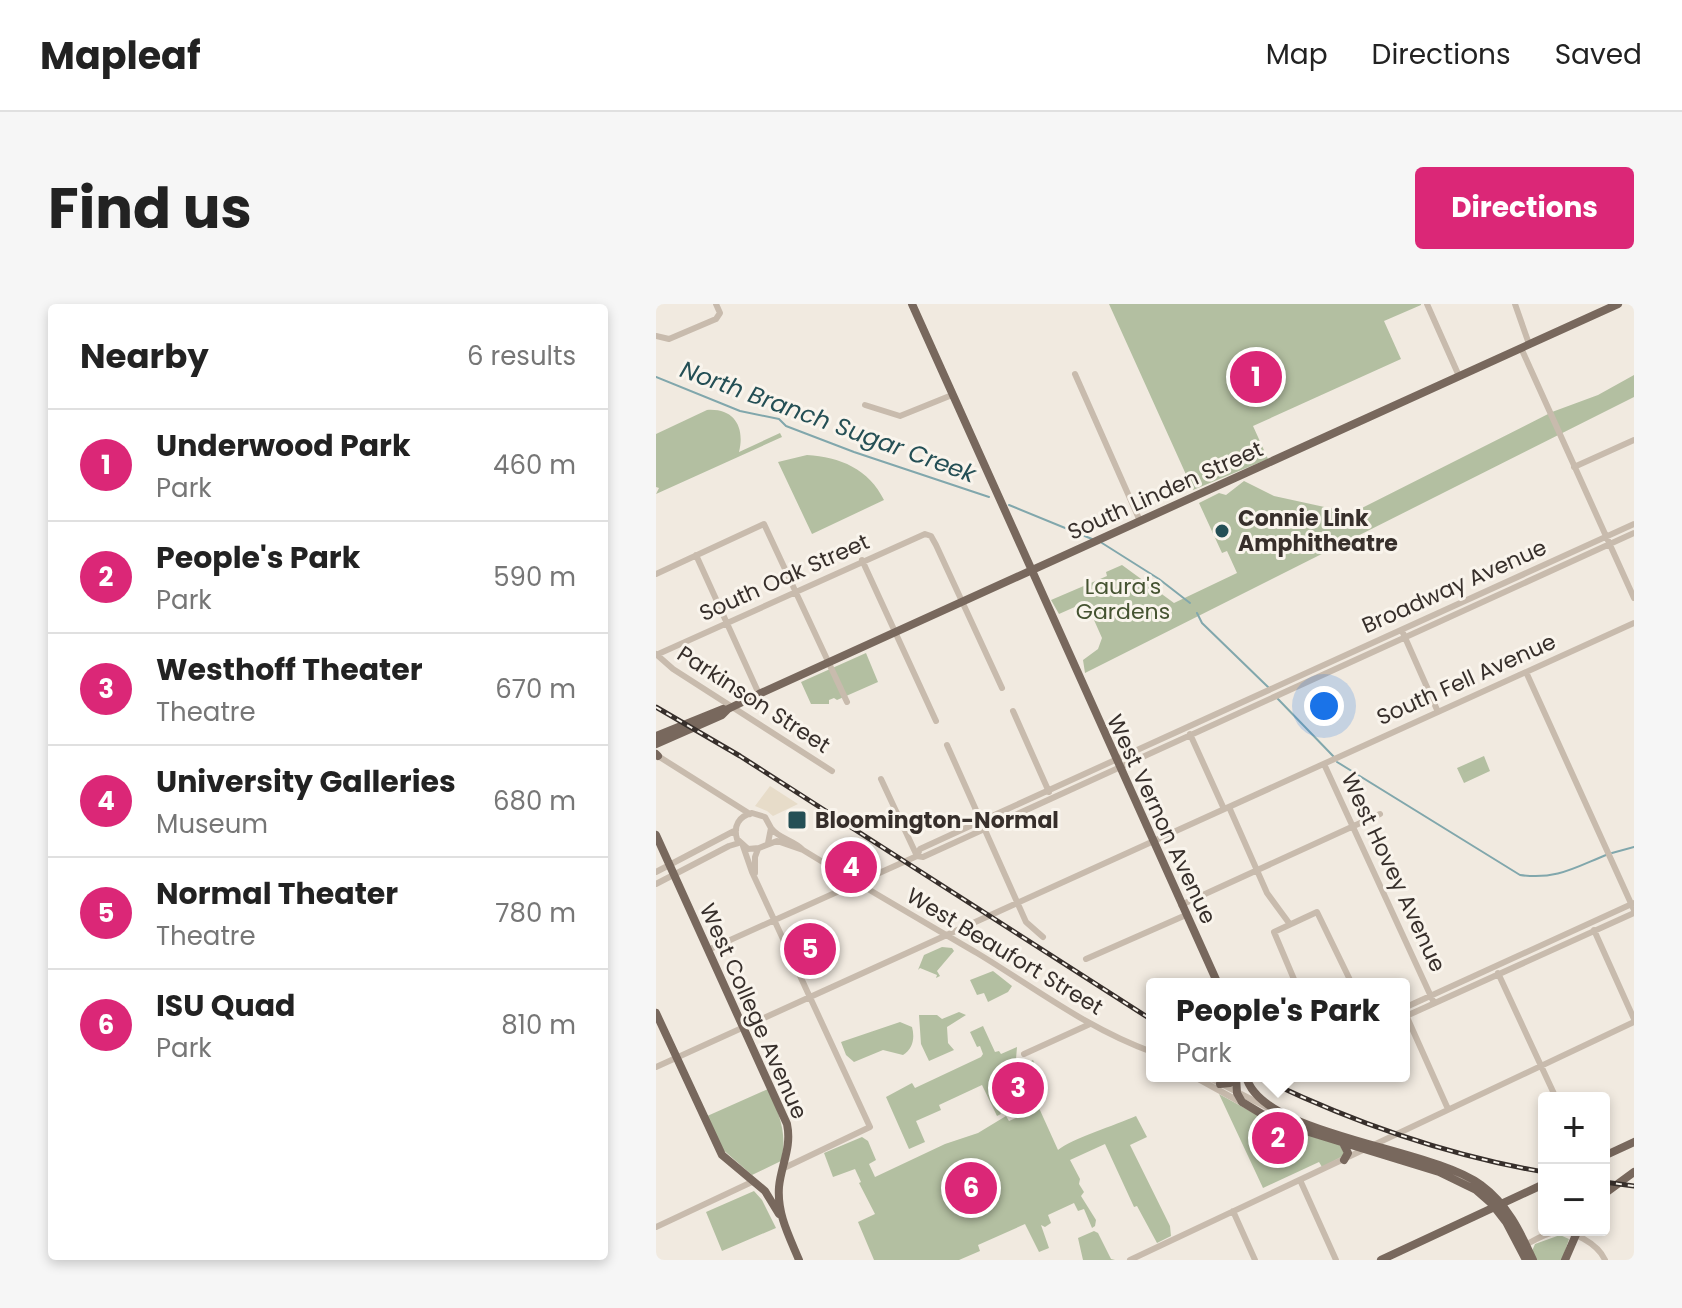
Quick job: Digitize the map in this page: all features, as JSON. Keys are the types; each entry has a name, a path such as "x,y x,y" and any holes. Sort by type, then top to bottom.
{"main road":[{"name":"West Vernon Avenue","path":"912,304 1073,668 1215,978"},
{"name":"South Linden Street","path":"657,747 722,715 730,708 828,662 1618,304"},
{"name":"West College Avenue","path":"656,835 787,1124 789,1142 779,1187 780,1215 799,1260"},
{"path":"656,1013 722,1155 765,1191 780,1215"},
{"path":"1220,1084 1231,1082"},
{"path":"1236,1082 1237,1093 1245,1105 1299,1129 1343,1143 1443,1165 1472,1179 1490,1193 1533,1260"},
{"path":"1249,1082 1256,1096 1281,1114 1450,1175 1498,1205"},
{"path":"1610,1153 1634,1142"},
{"path":"1343,1143 1348,1153 1344,1160"},
{"path":"1610,1190 1634,1172"},
{"path":"1381,1260 1538,1187"},
{"path":"1478,1215 1483,1206 1479,1192"},
{"path":"1490,1193 1514,1198"},
{"path":"1565,1260 1575,1236"},
{"path":"1523,1246 1526,1260"}],"street":[{"path":"658,337 673,337 716,319 720,315 716,304"},
{"path":"1427,304 1459,376"},
{"path":"1515,304 1525,346 1551,415 1634,598"},
{"path":"1075,374 1140,521"},
{"path":"865,405 900,416 952,395"},
{"path":"1574,467 1634,440"},
{"path":"656,574 764,524 847,702"},
{"name":"Broadway Avenue","path":"1261,703 1608,540 1634,524"},
{"name":"Broadway Avenue","path":"1608,540 1634,533"},
{"name":"South Oak Street","path":"656,655 920,534 927,534 936,545 963,601"},
{"path":"696,555 759,694"},
{"path":"862,560 936,721"},
{"path":"963,601 1002,688"},
{"name":"South Fell Avenue","path":"656,1067 1634,623"},
{"path":"1403,634 1438,712"},
{"name":"Broadway Avenue","path":"1256,696 1403,634"},
{"name":"Parkinson Street","path":"656,655 730,708 832,771"},
{"path":"1526,672 1633,907"},
{"path":"1289,681 1290,690"},
{"path":"708,950 1052,798 1117,764 1189,727 1256,696 1261,703 1190,735 1117,764 1048,790 920,849 917,856"},
{"path":"1013,711 1052,798"},
{"path":"1189,727 1190,735 1271,900 1289,923"},
{"path":"947,745 1017,902 1029,926 1043,937"},
{"path":"656,872 672,870 729,846 759,848 768,843 771,828 765,817 750,814 729,802 657,747"},
{"name":"West Hovey Avenue","path":"1327,762 1353,827 1434,1003"},
{"path":"881,779 917,856"},
{"path":"729,802 737,812 739,820 736,830 741,845 870,1127 784,1168"},
{"path":"739,820 750,814"},
{"path":"1181,905 1380,814"},
{"name":"West Beaufort Street","path":"771,828 1090,1024 1146,1049"},
{"path":"656,884 672,870 736,830"},
{"name":"West Beaufort Street","path":"768,843 777,841 803,850"},
{"path":"756,877 755,857 759,848"},
{"path":"1410,1009 1430,995 1633,907"},
{"path":"1410,1011 1594,931 1633,907"},
{"path":"1293,978 1275,930 1318,912 1349,978"},
{"path":"1086,959 1186,915"},
{"path":"1130,1260 1634,1020 1591,923"},
{"path":"1496,966 1553,1092"},
{"path":"1024,1054 1090,1024"},
{"path":"1410,1024 1448,1109"},
{"path":"1204,1082 1245,1105"},
{"path":"1216,1082 1281,1114"},
{"path":"1300,1180 1336,1260"},
{"path":"656,1227 754,1181"},
{"path":"1233,1211 1255,1260"},
{"path":"1523,1246 1547,1236"},
{"path":"1580,1236 1592,1243 1605,1260"}],"green space":[{"path":"1109,304 1421,305 1384,321 1401,359 1253,426 1268,459 1193,490"},
{"name":"Laura's Gardens","path":"1634,375 1634,397 1085,673 1083,660 1098,649 1102,638 1086,602 1059,614 1051,600 1107,576 1106,572 1122,565 1174,603 1237,573 1227,551 1222,553 1199,503 1219,493 1226,495 1244,481 1274,496 1352,513 1552,412 1598,395"},
{"path":"707,410 725,412 736,421 740,435 739,452 780,433 782,437 656,494 659,488 656,487 656,434"},
{"path":"807,455 852,467 870,480 884,500 812,534 778,462"},
{"path":"866,653 878,682 837,700 829,700 829,704 811,704 801,682"},
{"path":"1484,756 1490,771 1464,783 1457,768"},
{"path":"942,947 954,951 937,971 940,976 936,978 937,975 920,968 918,970 924,955"},
{"path":"993,971 1012,986 1008,992 988,1002 984,993 977,995 970,980"},
{"path":"959,1012 966,1015 947,1027 948,1043 954,1050 929,1061 921,1044 919,1015 937,1015 942,1019"},
{"path":"900,1022 912,1027 913,1035 911,1046 903,1055 883,1050 854,1062 846,1055 841,1042"},
{"path":"983,1026 995,1052 1001,1054 1017,1047 1016,1059 1023,1065 1033,1060 1038,1071 990,1089 1001,1114 997,1116 982,1085 939,1105 941,1110 916,1121 925,1142 909,1149 886,1097 912,1083 915,1088 981,1057 980,1046 977,1047 970,1032"},
{"path":"768,1089 781,1124 783,1151 781,1161 752,1175 721,1148 705,1117"},
{"path":"1219,1094 1259,1116 1340,1145 1345,1155 1322,1167 1319,1162 1263,1188"},
{"path":"1039,1108 1058,1150 1136,1116 1147,1137 1130,1145 1170,1226 1171,1236 1157,1243 1137,1206 1134,1207 1105,1144 1070,1160 1084,1192 1081,1196 1096,1220 1092,1228 1084,1209 1078,1211 1074,1203 1048,1215 1051,1223 1045,1227 1041,1225 1049,1248 1039,1252 1025,1224 978,1245 980,1251 959,1260 874,1260 858,1222 875,1214 855,1169 833,1177 824,1153 862,1137 868,1141 876,1160 869,1164 875,1177 945,1144 978,1133 1006,1116 1009,1121"},
{"path":"754,1191 776,1228 722,1251 706,1212"},
{"path":"1094,1231 1111,1259 1115,1260 1083,1260 1078,1238"},
{"path":"1557,1236 1569,1239 1562,1260 1536,1260 1532,1251 1535,1244"}],"shaded area":[{"path":"770,786 798,804 773,816 755,806"}],"waterway":[{"name":"North Branch Sugar Creek","path":"656,377 740,411 779,419 786,426 854,452 989,497"},
{"name":"North Branch Sugar Creek","path":"1009,505 1092,539"},
{"name":"North Branch Sugar Creek","path":"1102,543 1190,603"},
{"name":"North Branch Sugar Creek","path":"1197,613 1202,623 1268,687"},
{"name":"North Branch Sugar Creek","path":"1277,698 1334,757"},
{"name":"North Branch Sugar Creek","path":"1337,762 1520,875 1555,874 1606,855"},
{"name":"North Branch Sugar Creek","path":"1612,853 1634,847"}],"railway":[{"path":"656,707 740,756 1146,1016"},
{"path":"1270,1082 1361,1121 1433,1146 1538,1171"},
{"path":"1610,1183 1634,1186"}],"place":[{"name":"Underwood Park","path":"1256,377"},
{"name":"Connie Link Amphitheatre","path":"1222,531"},
{"name":"Bloomington-Normal","path":"797,820"},
{"name":"University Galleries","path":"851,867"},
{"name":"Normal Theater","path":"810,949"},
{"name":"Westhoff Theater","path":"1018,1088"},
{"name":"People's Park","path":"1278,1138"},
{"name":"ISU Quad","path":"971,1188"}]}
